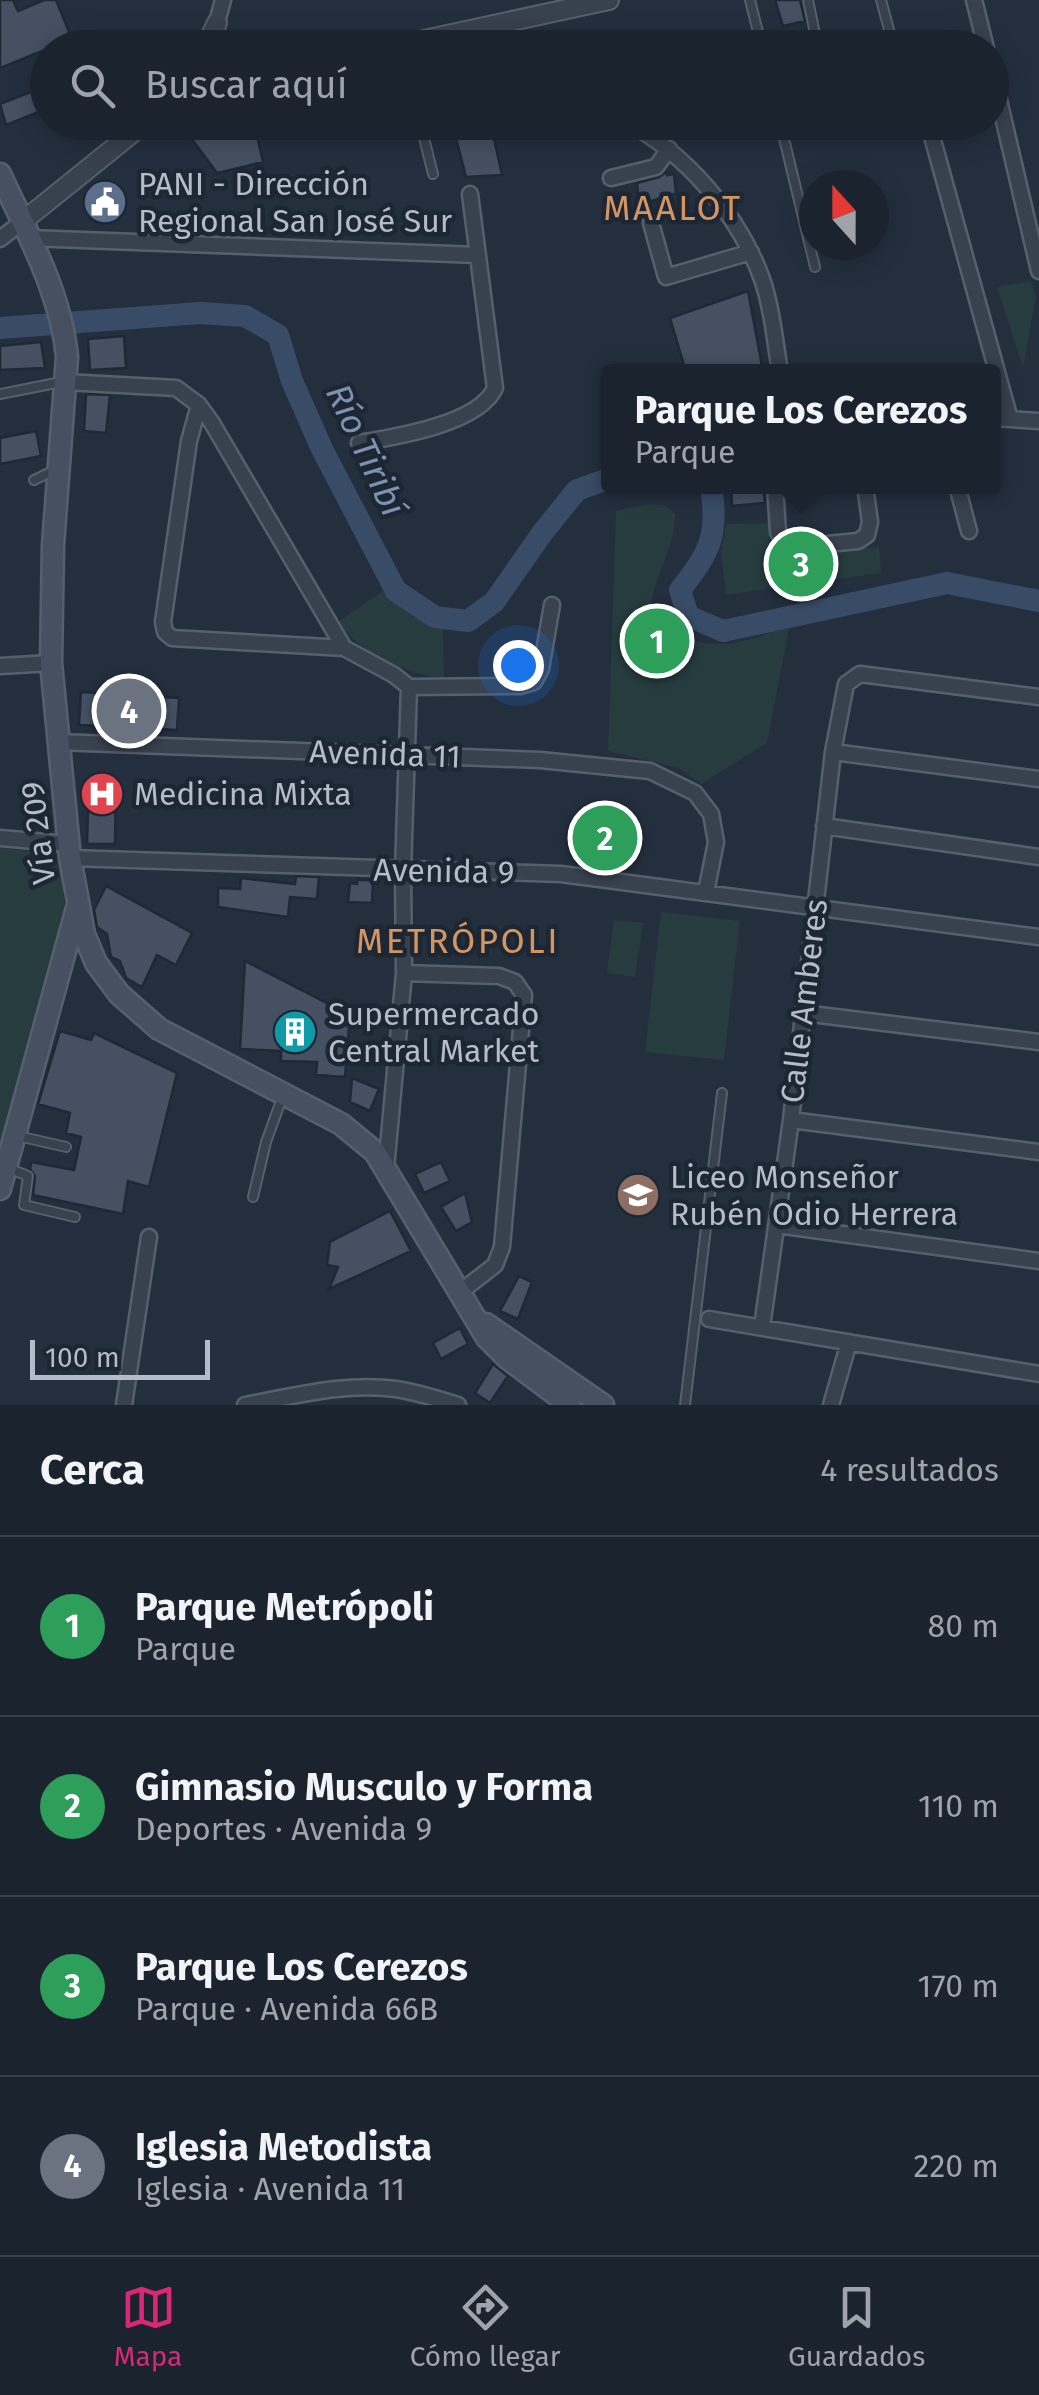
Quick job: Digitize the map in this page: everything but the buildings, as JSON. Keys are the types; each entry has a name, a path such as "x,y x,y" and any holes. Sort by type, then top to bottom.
{"main road":[{"name":"Vía 209","path":"0,174 51,285 67,357 53,545 51,663 77,906 96,963 133,1008 160,1029 360,1136 386,1169 487,1338 507,1358 567,1400 603,1405"},
{"path":"0,1190 77,906"}],"street":[{"path":"214,30 223,0"},
{"path":"455,30 533,8 609,0"},
{"path":"974,0 982,30"},
{"path":"26,230 126,140"},
{"path":"655,140 698,178 738,228 763,282 778,364"},
{"path":"933,140 995,364"},
{"path":"1008,140 1039,271"},
{"path":"610,178 656,167 669,149"},
{"path":"358,443 453,420 491,398 495,388 470,194"},
{"path":"651,223 666,278 751,252"},
{"path":"0,239 26,230 478,255"},
{"path":"65,382 162,385 176,388 200,405 344,648"},
{"path":"1001,386 1010,419"},
{"path":"200,405 188,441 163,622 165,632 172,638 344,648 409,687 520,686 534,682 541,669 552,605"},
{"path":"1001,418 1039,421"},
{"path":"776,494 778,532 786,548 858,541 867,534 870,522 866,494"},
{"path":"959,494 970,531"},
{"path":"0,666 51,663"},
{"name":"Calle Amberes","path":"762,1327 791,1120 833,752 846,684 860,674 1039,697"},
{"path":"386,1169 404,973 402,870 409,687"},
{"name":"Avenida 11","path":"58,742 540,760 650,771 682,784 703,801 716,828 706,892"},
{"path":"833,752 1039,779"},
{"path":"824,826 1039,856"},
{"name":"Avenida 9","path":"0,838 69,851 402,870 560,874 1039,937"},
{"path":"404,973 509,978 520,986 524,1007 502,1247 494,1266 459,1292"},
{"path":"803,1013 1039,1042"},
{"path":"791,1120 1039,1152"},
{"path":"777,1225 1039,1261"},
{"path":"124,1405 149,1237"},
{"path":"708,1319 1039,1374"},
{"path":"831,1405 848,1342"},
{"path":"245,1405 336,1388 369,1386 458,1405"}],"lane":[{"path":"750,0 758,30"},
{"path":"808,0 814,30"},
{"path":"881,0 889,30"},
{"path":"424,140 433,174"},
{"path":"784,140 815,267"},
{"path":"0,394 65,382"},
{"path":"34,480 59,468"},
{"path":"685,1405 722,1093"},
{"path":"252,1196 284,1094"},
{"path":"14,1135 66,1147"},
{"path":"5,1163 28,1176 24,1204 74,1218"}],"green space":[{"path":"1031,281 1036,297 1023,367 997,287"},
{"path":"664,505 675,514 670,546 652,597 652,608 663,626 685,638 720,644 789,627 767,743 701,784 679,768 608,751 616,511"},
{"path":"770,523 769,540 779,548 864,543 865,548 879,547 881,573 726,595 721,554 726,524"},
{"path":"386,589 411,613 443,627 444,679 415,672 371,653 339,621"},
{"path":"0,848 52,853 63,879 65,917 0,1151"},
{"path":"661,912 740,921 724,1060 645,1052"},
{"path":"614,920 643,923 635,977 607,973"}],"waterway":[{"name":"Río Tiribí","path":"0,328 200,313 245,316 278,335 292,381 322,449 396,591 435,617 468,621 494,602 577,490 601,481"},
{"name":"Río Tiribí","path":"712,494 714,518 710,542 680,590 688,616 723,631 947,583 1039,601"}],"place":[{"name":"PANI - Dirección Regional San José Sur","path":"105,202"},
{"name":"Parque Los Cerezos","path":"801,564"},
{"name":"Parque Metrópoli","path":"657,641"},
{"name":"Iglesia Metodista","path":"129,711"},
{"name":"Medicina Mixta","path":"102,794"},
{"name":"Gimnasio Musculo y Forma","path":"605,838"},
{"name":"Supermercado Central Market","path":"295,1032"},
{"name":"Liceo Monseñor Rubén Odio Herrera","path":"638,1195"}],"district":[{"name":"MAALOT","path":"673,208"},
{"name":"METRÓPOLI","path":"458,941"}]}
